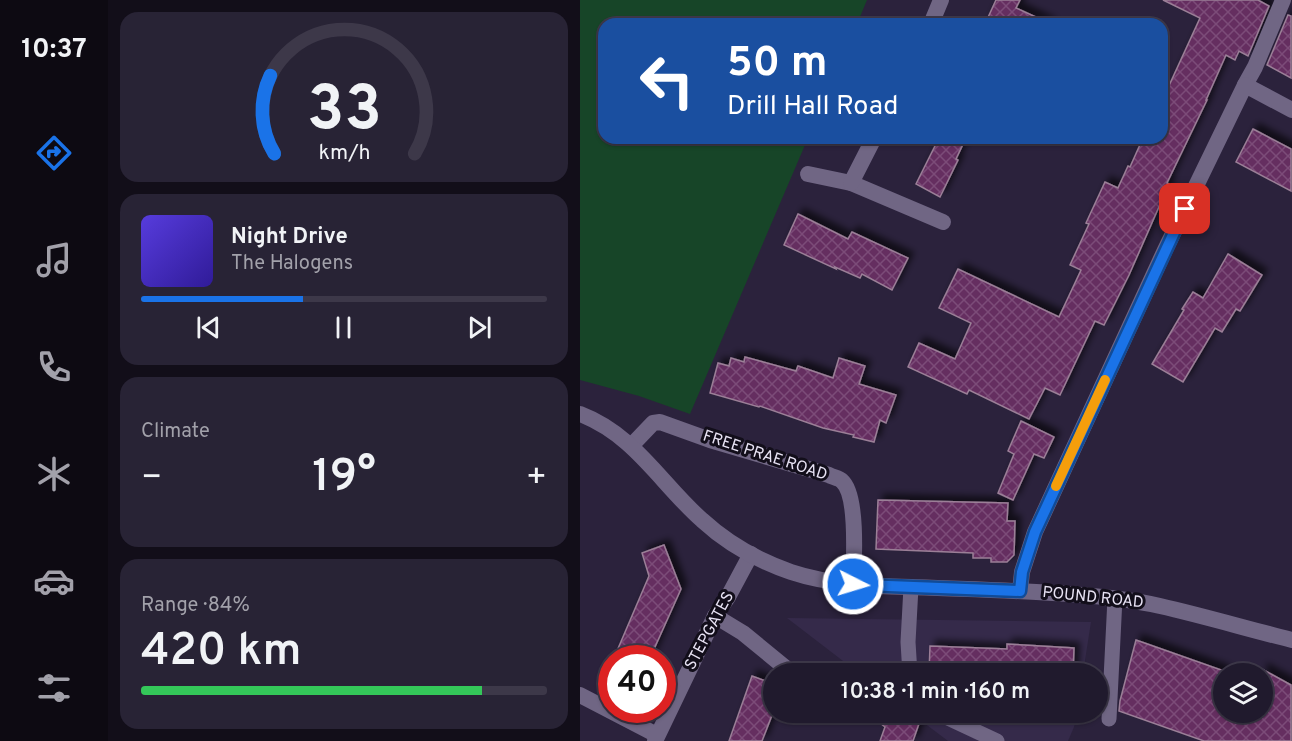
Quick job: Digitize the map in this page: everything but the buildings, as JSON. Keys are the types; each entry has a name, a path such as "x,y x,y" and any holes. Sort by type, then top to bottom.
{"street":[{"path":"934,18 941,0"},
{"path":"1020,591 1022,572 1035,532 1165,250 1255,67 1283,0"},
{"path":"1245,85 1291,110"},
{"path":"851,183 871,144"},
{"path":"808,174 851,183 943,222"},
{"path":"580,414 612,431 631,446 702,520 751,554"},
{"name":"FREE PRAE ROAD","path":"631,446 653,423 660,422 842,481 848,492 853,522 855,552 853,584"},
{"name":"POUND ROAD","path":"751,554 792,572 820,580 853,584 1020,591 1115,598 1158,605 1291,640"},
{"name":"STEPGATES","path":"656,738 715,616 751,554"},
{"path":"715,616 743,633 780,663"},
{"path":"580,695 656,738"}],"lane":[{"path":"909,663 911,587"},
{"path":"1109,719 1115,598"},
{"path":"959,723 997,741"}],"shaded area":[{"path":"787,618 1091,622 1085,663 846,663"},
{"path":"924,723 1075,723 1068,741 948,741"}],"green space":[{"path":"580,0 867,0 860,18 598,18 598,144 805,144 690,414 639,396 580,380"}],"slow traffic":[{"path":"1056,486 1105,380"}],"route":[{"path":"853,584 1020,591 1022,572 1035,532 1185,209"}]}
